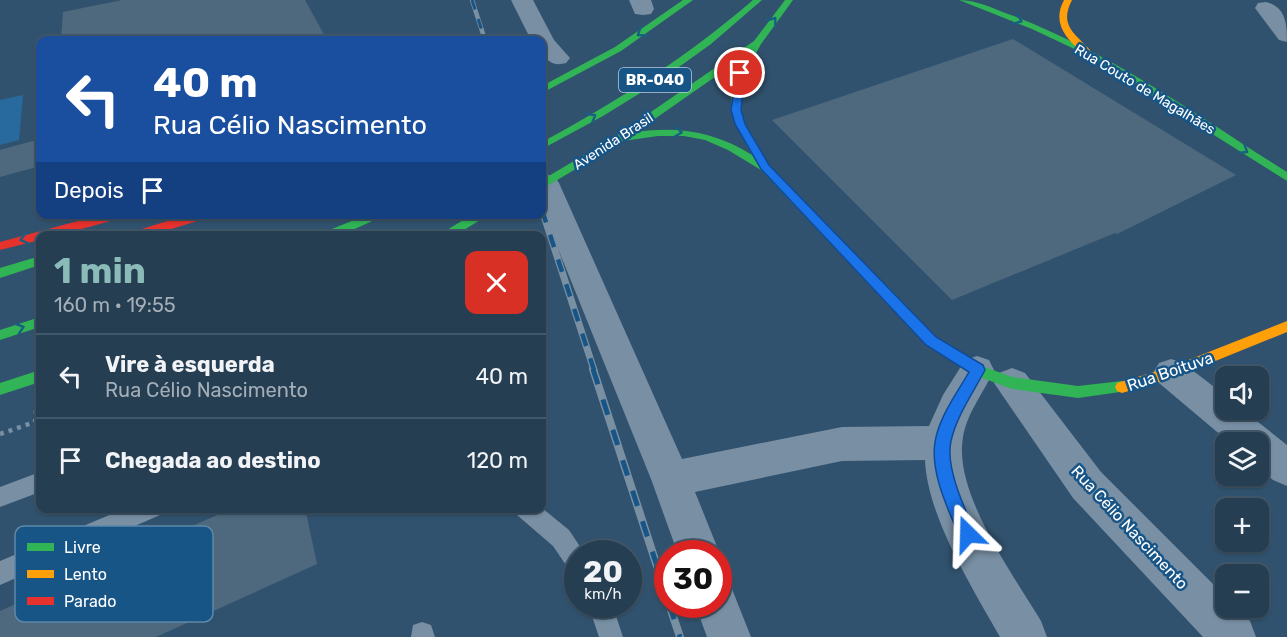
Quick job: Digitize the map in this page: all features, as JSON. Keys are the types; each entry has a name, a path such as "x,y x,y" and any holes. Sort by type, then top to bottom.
{"main road":[{"name":"BR-040","path":"546,88 630,41 689,0"},
{"name":"Avenida Brasil","path":"546,144 687,60 758,0"},
{"name":"Avenida Brasil","path":"546,182 620,138 757,43 789,0"},
{"name":"Rua Couto de Magalhães","path":"963,0 1035,27 1088,52 1287,177"},
{"path":"1068,0 1063,9 1062,24 1068,35 1088,52"},
{"name":"Rua Célio Nascimento","path":"757,43 740,73 736,110 740,124 765,167 931,341 995,376"},
{"path":"620,138 654,131 694,135 713,139 765,167"},
{"path":"1271,167 1287,184"},
{"path":"57,231 102,219"},
{"path":"150,231 189,219"},
{"path":"339,231 369,219"},
{"path":"452,231 475,219"},
{"path":"0,246 36,236"},
{"path":"0,273 36,262"},
{"path":"0,335 36,323"},
{"name":"Rua Boituva","path":"995,376 1078,392 1124,387 1171,373 1287,326"},
{"path":"0,389 36,377"}],"street":[{"path":"522,0 540,36"},
{"path":"1266,8 1287,35"},
{"path":"546,46 555,60"},
{"path":"546,191 671,479 694,540"},
{"path":"1171,373 1242,432"},
{"path":"995,376 951,418 943,443 945,466 951,493 968,534 1025,637"},
{"name":"Rua Célio Nascimento","path":"995,376 1087,485 1234,637"},
{"path":"671,479 842,444 943,443"},
{"path":"1269,454 1287,468"},
{"path":"722,618 729,637"}],"lane":[{"path":"0,497 36,484"},
{"path":"110,526 140,513"},
{"path":"531,513 564,542"},
{"path":"0,573 15,567"},
{"path":"605,618 611,637"}],"path":[{"path":"0,434 35,422 36,410 27,413"}],"shaded area":[{"path":"23,95 19,140 0,145 0,100"}],"building":[{"path":"122,0 305,0 325,36 61,36 63,12"},
{"path":"1013,39 1236,175 1117,234 952,300 772,120"},
{"path":"36,140 36,167 0,177 0,150"},
{"path":"222,513 306,513 317,564 213,611 213,526 192,526"},
{"path":"15,604 15,622 189,622 156,637 0,637 0,611"}],"railway":[{"path":"472,0 484,36"},
{"path":"545,219 594,370"},
{"path":"593,369 654,557"},
{"path":"674,618 680,637"}],"traffic: fast":[{"path":"546,88 618,49 689,0"},
{"path":"546,144 655,80 708,42 758,0"},
{"path":"546,183 620,138 757,43 789,0"},
{"path":"963,0 1035,27 1088,52 1287,177"},
{"path":"757,43 740,73 736,110 740,124 765,167 931,341 977,370 1012,383 1078,392 1122,387"},
{"path":"620,138 671,132 696,134 727,144 765,167"},
{"path":"339,231 369,219"},
{"path":"452,231 475,219"},
{"path":"0,273 36,262"},
{"path":"0,335 36,323"},
{"path":"0,389 36,377"}],"traffic: slow":[{"path":"1068,0 1062,14 1065,28 1085,50"},
{"path":"1122,387 1171,373 1287,326"}],"traffic: jam":[{"path":"57,231 102,219"},
{"path":"150,231 189,219"},
{"path":"0,246 36,236"}],"route":[{"path":"740,73 736,92 736,110 740,124 765,167 931,341 978,370 951,418 943,443 951,493 968,534"}]}
